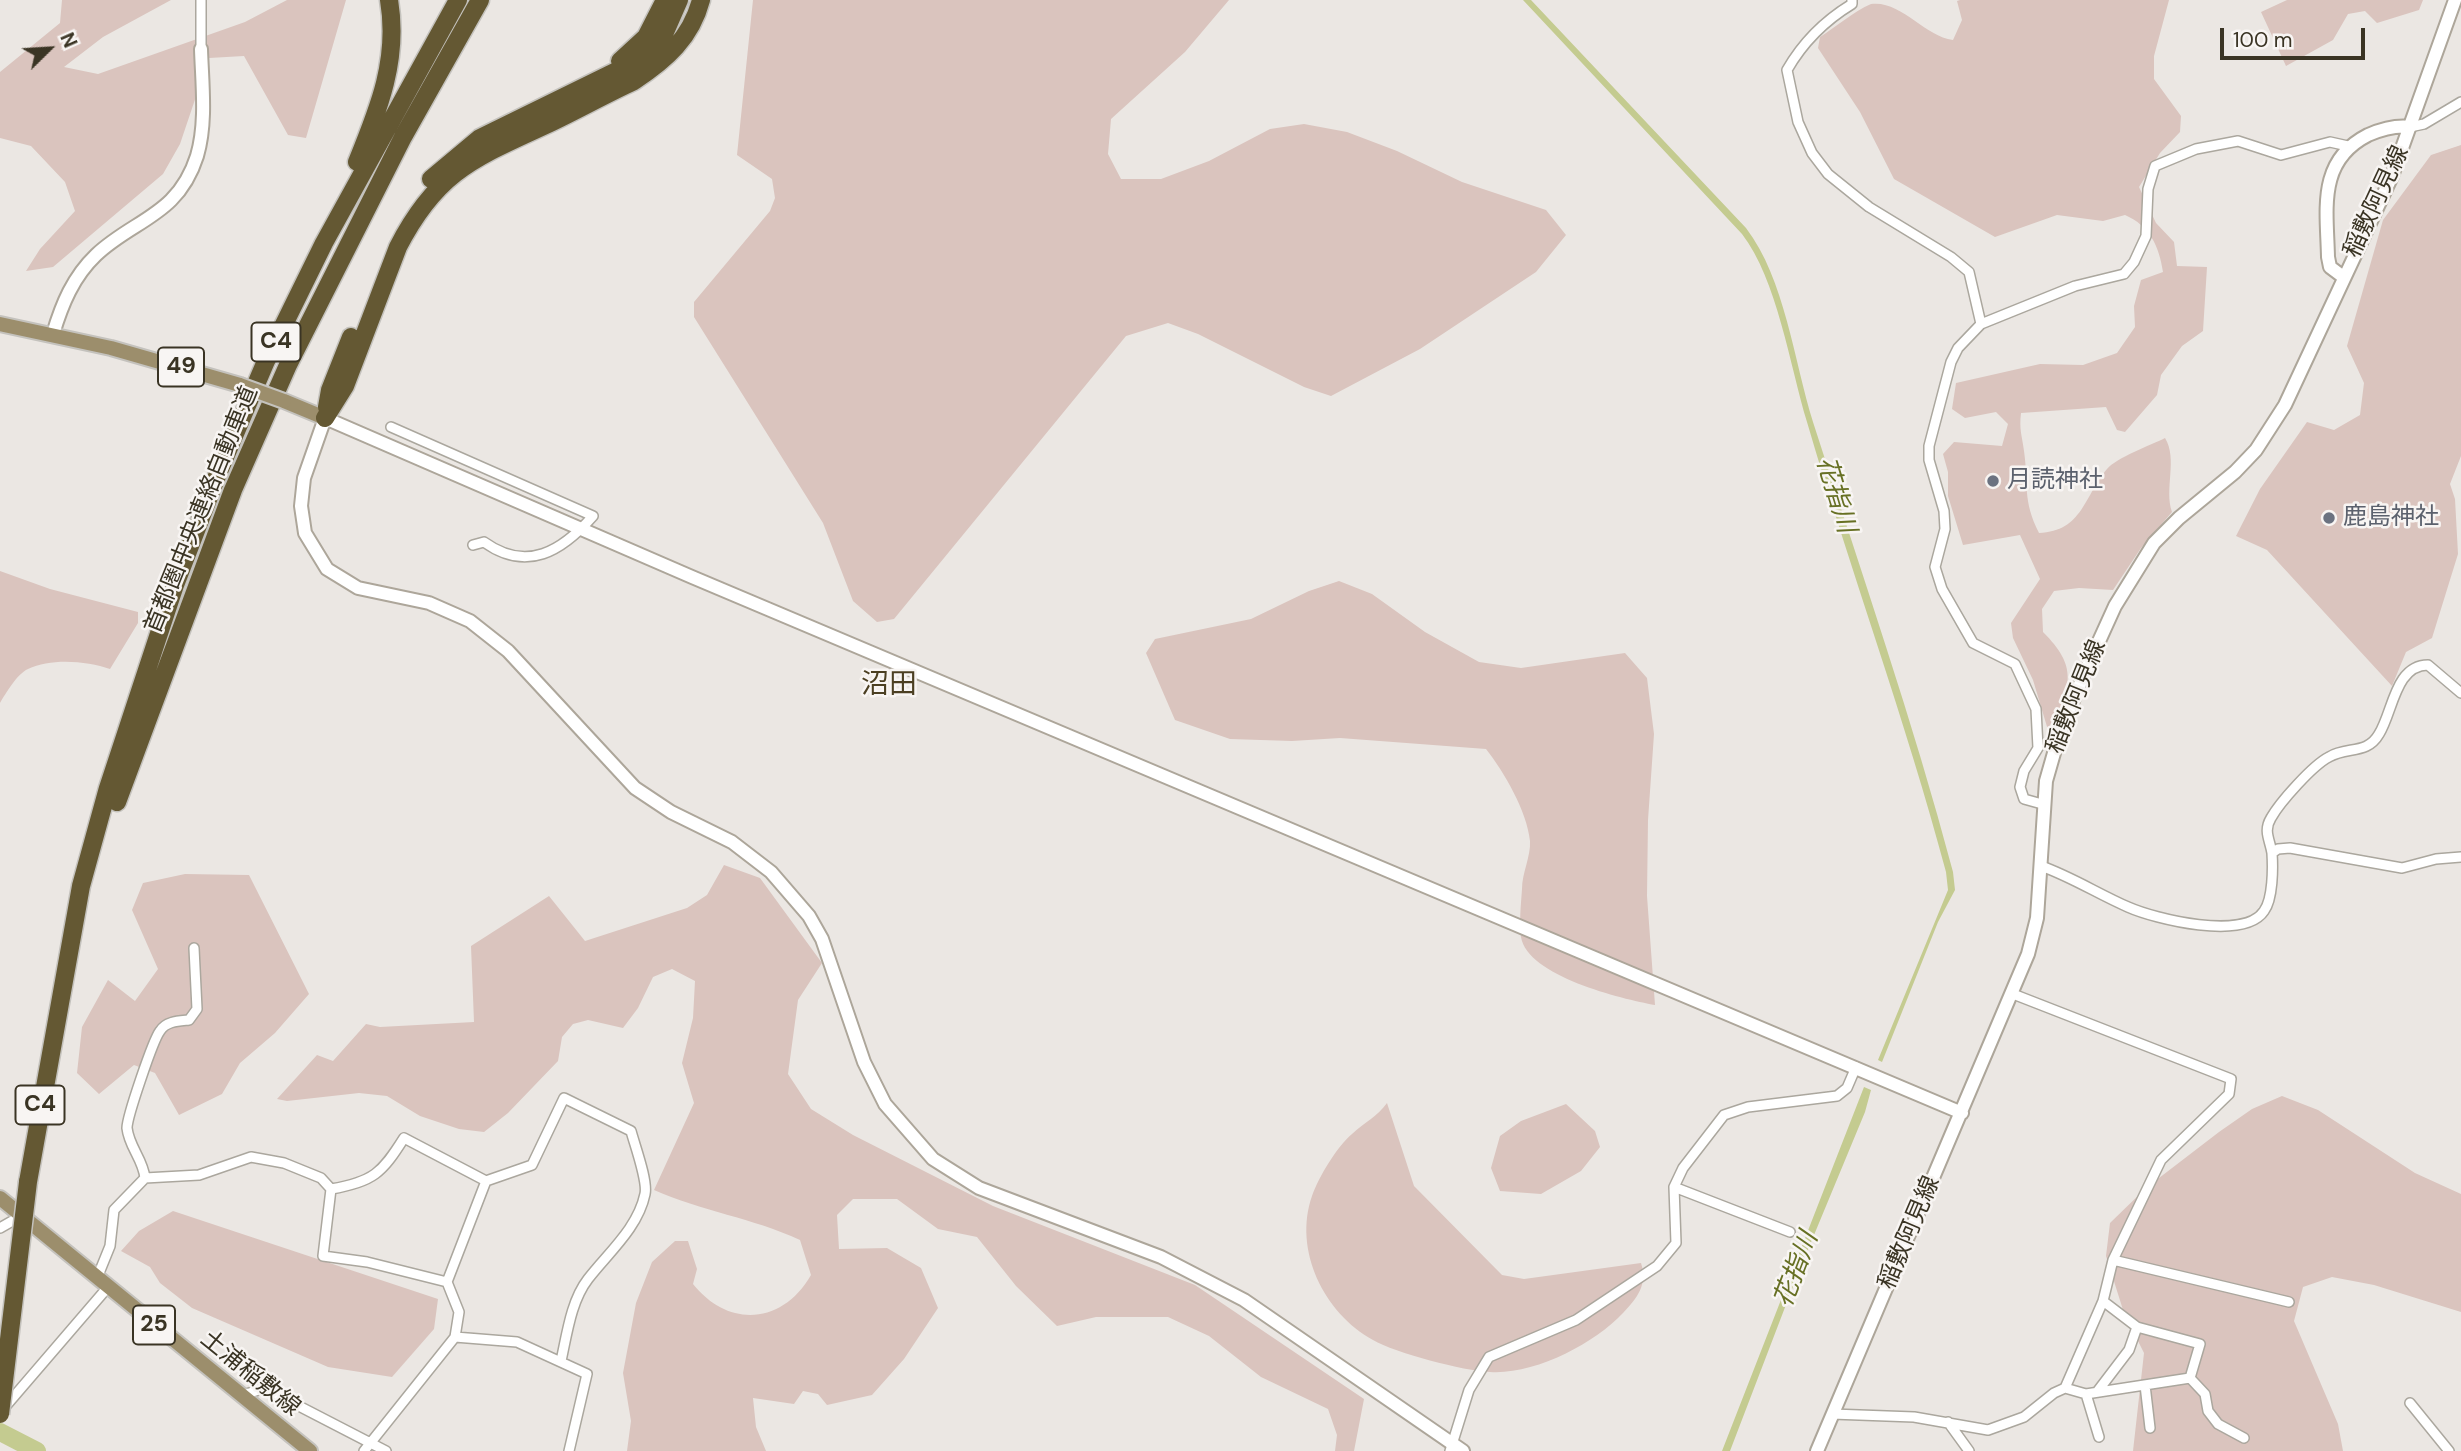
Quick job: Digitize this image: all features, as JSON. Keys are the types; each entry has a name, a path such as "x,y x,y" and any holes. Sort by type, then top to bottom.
{"highway":[{"path":"324,243 385,89 393,41 389,0"},
{"name":"首都圏中央連絡自動車道","path":"0,1413 28,1182 54,1028 81,886 108,788 175,585 255,387 324,243 458,0"},
{"name":"首都圏中央連絡自動車道","path":"54,1028 119,793 233,490 339,260 480,0"},
{"path":"442,70 488,0"},
{"path":"599,88 646,37 665,0"},
{"path":"599,88 651,50 668,27 679,0"},
{"path":"325,418 345,386 414,209 431,188 475,157 599,88 650,65 679,29 691,0"},
{"path":"599,88 634,81 673,52 693,25 701,0"}],"main road":[{"name":"49","path":"0,324 53,334 240,385 325,418"},
{"name":"土浦稲敷線","path":"0,1199 310,1451"}],"street":[{"path":"53,334 69,290 86,266 107,246 165,206 192,170 198,153 203,114 201,0"},
{"path":"1852,0 1852,4 1814,33 1787,70 1798,122 1812,153 1828,174 1869,207 1951,257 1969,272 1980,324"},
{"name":"稲敷阿見線","path":"1817,1451 1962,1113 2034,937 2041,866 2042,804 2060,732 2110,617 2136,568 2179,518 2235,472 2272,427 2392,176 2455,0"},
{"path":"2342,276 2330,267 2328,257 2327,190 2337,161 2348,146 2372,133 2396,125 2410,127 2424,124 2461,102"},
{"path":"2042,804 2024,799 2020,787 2024,771 2038,748 2036,709 2028,686 2015,664 1973,643 1942,589 1935,567 1945,529 1944,511 1929,460 1931,434 1951,362 1958,348 1980,324 2075,286 2124,274 2134,262 2146,236 2148,189 2155,166 2196,149 2238,141 2281,155 2330,142 2348,146"},
{"path":"1856,1067 1847,1088 1837,1096 1748,1107 1724,1115 1683,1168 1675,1187 1676,1243 1657,1266 1576,1320 1489,1357 1469,1390 1455,1449 1244,1300 1161,1257 979,1188 933,1159 893,1117 878,1093 863,1062 822,939 809,916 771,872 732,842 671,812 635,788 509,651 470,621 429,603 358,588 327,569 305,533 301,506 304,478 325,418 1856,1067 1962,1113"},
{"path":"391,427 593,516 564,545 520,558 509,557 484,542 473,545"},
{"path":"2041,866 2130,908 2212,926 2231,927 2254,919 2265,910 2272,853 2266,830 2271,817 2319,762 2332,754 2362,750 2373,743 2404,677 2413,668 2428,665 2461,693"},
{"path":"2272,853 2278,849 2290,848 2402,868 2436,859 2461,857"},
{"path":"145,1178 144,1166 130,1145 127,1125 160,1030 172,1022 189,1020 197,1009 194,948"},
{"path":"2012,994 2231,1079 2229,1094 2161,1160 2113,1260 2103,1301 2065,1388"},
{"path":"331,1189 362,1184 386,1167 404,1138 486,1181 532,1165 564,1098 631,1131 646,1191 639,1212 609,1255 586,1281 573,1312 561,1361"},
{"path":"0,1413 102,1282 114,1210 145,1178 199,1175 251,1157 276,1160 321,1178 331,1189 323,1256 368,1262 447,1282"},
{"path":"364,1451 455,1337 459,1312 447,1282 486,1181"},
{"path":"1675,1187 1790,1232"},
{"path":"0,1228 21,1216"},
{"path":"2113,1260 2289,1302"},
{"path":"2103,1301 2137,1327 2200,1344 2190,1378"},
{"path":"2097,1392 2129,1350 2137,1327"},
{"path":"455,1337 517,1342 587,1374 569,1451"},
{"path":"1832,1414 1914,1417 1988,1430 2024,1417 2054,1393 2065,1388 2086,1394 2190,1378"},
{"path":"2190,1378 2205,1394 2208,1411 2218,1424 2244,1438"},
{"path":"2145,1385 2150,1428"},
{"path":"241,1396 264,1388 386,1451"},
{"path":"2086,1394 2098,1437"},
{"path":"2410,1403 2449,1451"},
{"path":"1948,1422 1969,1451"}],"shaded area":[{"path":"62,0 171,0 103,37 64,67 98,74 245,22 287,0 346,0 306,138 288,135 244,56 209,58 180,144 163,174 53,267 26,271 40,249 75,211 65,182 31,146 0,138 0,72 60,23"},
{"path":"753,0 1229,0 1185,52 1111,119 1108,154 1121,179 1161,179 1209,161 1270,129 1304,124 1347,132 1397,151 1462,182 1546,210 1566,235 1536,272 1420,349 1331,396 1304,387 1198,334 1168,323 1126,336 894,619 877,622 853,601 823,523 694,317 694,302 770,211 775,198 772,179 737,155"},
{"path":"2169,0 2154,56 2154,79 2181,116 2180,132 2160,153 2139,187 2156,223 2174,242 2177,266 2207,267 2203,331 2182,346 2161,375 2157,395 2125,432 2117,430 2106,407 2021,413 2028,501 2039,533 2054,531 2074,519 2099,479 2118,460 2165,438 2169,446 2171,465 2169,494 2172,512 2141,548 2113,590 2079,588 2054,591 2042,609 2043,632 2062,655 2068,676 2055,726 2048,730 2033,680 2013,638 2011,623 2040,579 2020,535 1963,545 1948,496 1948,472 1943,454 1954,442 2002,446 2008,424 1996,412 1965,418 1952,409 1956,383 2040,364 2083,365 2117,353 2135,327 2134,306 2141,280 2163,272 2152,238 2141,225 2125,215 2103,221 2057,215 1995,237 1894,179 1860,112 1818,48 1820,37 1865,7 1882,4 1892,7 1932,32 1953,40 1962,20 1957,1"},
{"path":"2287,0 2423,0 2419,10 2377,23 2365,11 2348,14 2333,40 2286,66 2261,12"},
{"path":"2461,145 2461,456 2450,484 2455,499 2458,554 2432,638 2406,652 2392,686 2267,550 2236,536 2260,489 2307,422 2334,430 2360,415 2364,383 2347,346 2383,220 2431,155"},
{"path":"0,571 50,589 138,612 138,623 110,669 69,662 37,666 20,675 0,703"},
{"path":"1339,581 1372,594 1425,632 1479,662 1521,668 1625,653 1647,678 1654,734 1648,820 1647,896 1655,1005 1578,983 1557,974 1527,951 1521,937 1520,919 1522,883 1530,847 1528,829 1514,792 1486,749 1340,738 1292,741 1230,739 1175,720 1146,653 1155,639 1251,619 1309,591"},
{"path":"724,865 760,878 822,963 798,1000 788,1074 811,1109 853,1135 993,1206 1195,1285 1364,1399 1354,1451 1335,1451 1337,1435 1328,1409 1261,1377 1209,1336 1168,1317 1096,1317 1057,1326 1016,1286 977,1237 938,1229 897,1199 853,1199 837,1215 839,1249 887,1248 921,1268 938,1308 904,1359 872,1395 827,1405 818,1394 803,1391 794,1404 753,1398 756,1427 766,1451 627,1451 631,1421 623,1373 636,1303 652,1262 675,1241 688,1241 697,1269 693,1284 707,1299 739,1314 755,1315 786,1303 811,1275 800,1240 654,1190 694,1103 682,1063 693,1018 695,981 672,969 653,977 638,1008 623,1028 588,1020 573,1024 562,1037 558,1061 508,1113 484,1132 459,1129 420,1116 387,1096 359,1093 287,1101 277,1099 317,1055 333,1061 366,1024 380,1027 474,1022 471,946 549,896 585,941 687,908 707,895"},
{"path":"185,874 249,875 309,994 275,1033 240,1063 222,1094 179,1115 155,1073 134,1065 99,1094 77,1073 82,1027 108,980 135,1001 158,969 132,910 143,883"},
{"path":"2282,1096 2318,1110 2415,1173 2461,1194 2461,1312 2374,1285 2332,1277 2303,1287 2294,1321 2338,1424 2343,1451 2133,1451 2144,1353 2124,1313 2106,1256 2110,1223 2146,1188 2219,1132 2252,1109"},
{"path":"1387,1103 1414,1186 1502,1275 1524,1279 1641,1263 1642,1285 1633,1302 1611,1325 1580,1346 1544,1363 1507,1372 1478,1371 1430,1360 1383,1345 1356,1328 1340,1314 1317,1278 1310,1258 1307,1217 1315,1188 1335,1154 1346,1140"},
{"path":"1566,1104 1595,1131 1600,1147 1581,1171 1541,1194 1500,1191 1491,1168 1500,1136 1521,1121"},
{"path":"173,1211 438,1299 434,1329 392,1377 328,1367 192,1308 160,1283 150,1267 121,1251 139,1231"}],"water":[{"name":"花指川","path":"1523,0 1531,0 1746,228 1759,248 1779,296 1813,422 1904,703 1953,872 1955,890 1938,922 1882,1062 1878,1060 1948,890 1946,872 1914,759 1807,422 1765,274 1742,234"},
{"name":"花指川","path":"1864,1087 1871,1090 1865,1112 1797,1276 1730,1451 1722,1451"}],"waterway":[{"path":"0,1432 37,1451"}],"place":[{"name":"月読神社","path":"1993,481"},
{"name":"鹿島神社","path":"2329,518"}],"district":[{"name":"沼田","path":"889,686"}]}
